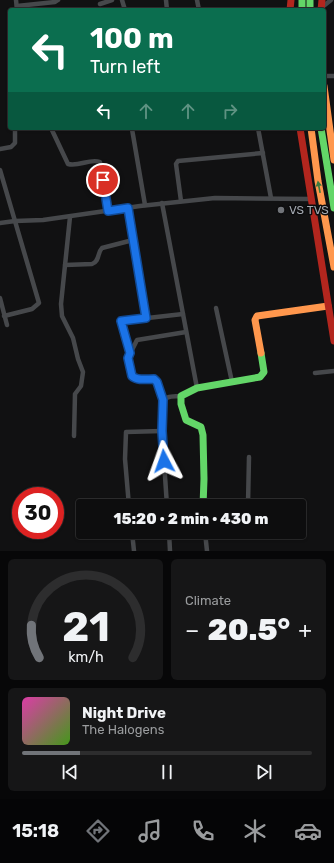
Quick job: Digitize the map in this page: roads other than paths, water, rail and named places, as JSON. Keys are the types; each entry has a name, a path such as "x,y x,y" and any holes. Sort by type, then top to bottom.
{"main road":[{"path":"326,102 334,160"},
{"path":"300,130 334,341"},
{"path":"311,130 318,181 334,267"},
{"path":"321,130 334,208"},
{"path":"203,499 203,434 201,427 186,420 181,404 181,396 197,388 260,377 264,372 255,320 258,316 328,306"}],"street":[{"path":"16,0 17,8 55,2 58,0"},
{"path":"100,4 112,0"},
{"path":"322,8 331,0"},
{"path":"0,149 14,145 15,130"},
{"path":"52,130 68,164 74,165 96,161 100,162 108,211"},
{"path":"132,130 145,206"},
{"path":"258,130 270,198"},
{"path":"181,201 176,164 178,160 263,153"},
{"path":"0,170 39,303 32,309 4,316"},
{"path":"0,223 43,220 162,203 216,198 312,199"},
{"path":"162,203 197,388"},
{"path":"128,208 146,318"},
{"path":"70,216 61,311 73,338 83,372 81,386 74,394 74,436"},
{"path":"65,265 94,263 97,261 99,251 102,248 133,240"},
{"path":"0,298 7,325"},
{"path":"216,308 232,382"},
{"path":"130,353 121,321 183,314"},
{"path":"167,499 162,431 163,400 156,380 133,378 128,358 137,340 186,332"},
{"path":"315,373 334,371"},
{"path":"163,400 170,397 181,396"},
{"path":"128,499 125,459 126,432 162,431"},
{"path":"248,499 249,457"},
{"path":"133,539 134,551"},
{"path":"169,539 170,551"},
{"path":"206,539 207,551"}],"place":[{"name":"VS TVS","path":"281,210"}]}
